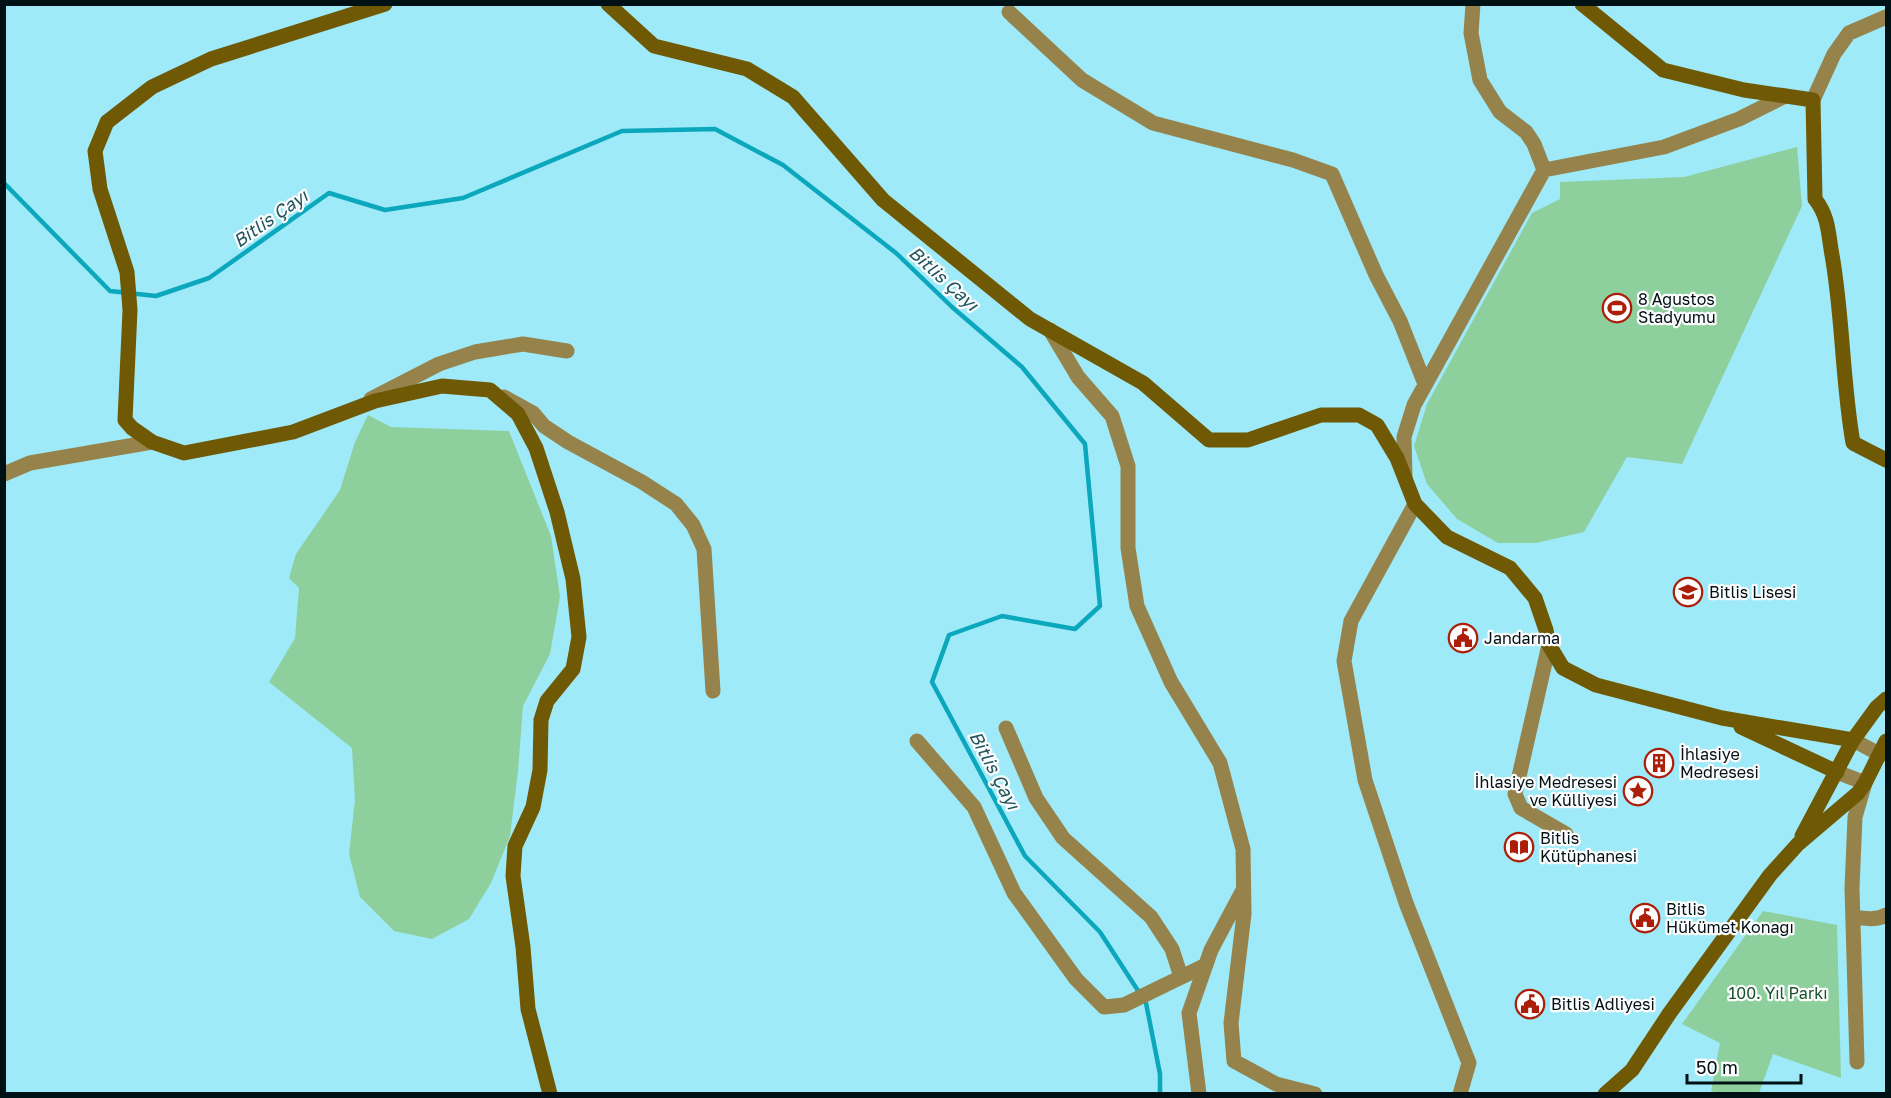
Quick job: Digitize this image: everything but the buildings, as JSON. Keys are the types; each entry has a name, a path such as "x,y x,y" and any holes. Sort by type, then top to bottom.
{"street":[{"path":"385,4 211,59 152,87 107,122 95,151 100,189 127,272 130,310 125,420 152,442 184,453 293,432 375,401 442,386 490,390 533,413 544,426 568,442 642,482 676,504 693,525 704,549 713,691"},
{"path":"608,4 654,46 747,69 793,97 883,200 1030,319 1143,383 1209,440 1248,440 1321,415 1359,415 1377,425 1397,458 1415,504 1447,537 1510,568 1535,598 1546,630 1548,645 1515,794 1521,808 1566,834"},
{"path":"1473,4 1471,33 1480,80 1500,112 1526,132 1534,144 1544,170"},
{"path":"1582,4 1663,70 1744,90 1813,100"},
{"path":"1009,12 1082,80 1153,123 1293,160 1332,174 1376,275 1400,321 1425,384"},
{"path":"1887,16 1849,33 1834,54 1813,100 1815,199 1824,211 1838,291 1848,414 1853,442 1887,460"},
{"path":"1544,170 1664,147 1739,118 1785,96"},
{"path":"1405,478 1404,437 1414,405 1544,170"},
{"path":"1050,330 1078,377 1112,416 1128,466 1128,549 1137,606 1171,682 1220,763 1243,849 1244,914 1231,1023 1234,1061 1276,1084 1315,1094"},
{"path":"348,411 439,364 475,352 523,344 567,351"},
{"path":"490,390 518,414 536,448 557,512 573,579 579,637 573,669 547,701 541,720 540,770 533,807 515,846 513,876 523,947 528,1009 550,1094"},
{"path":"4,474 30,464 152,442"},
{"path":"1415,504 1351,621 1344,661 1365,780 1406,903 1469,1064 1460,1094"},
{"path":"1548,645 1563,668 1596,685 1722,718 1853,740 1884,748 1858,793 1798,844 1770,875 1669,1014 1632,1070 1605,1094"},
{"path":"1798,844 1853,740 1877,707 1887,699"},
{"path":"1722,718 1865,783"},
{"path":"1006,728 1036,798 1063,838 1151,916 1172,949 1181,977"},
{"path":"917,741 974,807 1014,893 1076,979 1104,1007 1125,1005 1206,965"},
{"path":"1857,1062 1852,888 1855,817 1865,783"},
{"path":"1199,1094 1189,1013 1211,950 1244,889"},
{"path":"1853,916 1866,919 1883,918 1887,915"}],"green space":[{"name":"8 Ağustos Stadyumu","path":"1797,147 1802,206 1682,464 1627,457 1584,532 1536,543 1498,543 1457,519 1427,484 1414,446 1427,404 1532,213 1560,199 1560,182 1684,177"},
{"path":"368,415 391,427 509,431 551,536 560,597 550,654 523,706 510,836 491,883 469,919 432,939 394,931 360,897 349,854 355,800 352,748 269,682 295,638 299,588 289,578 296,554 340,490 355,442"},
{"name":"100. Yıl Parkı","path":"1763,911 1837,925 1841,1078 1773,1054 1759,1093 1718,1093 1711,1091 1720,1043 1682,1024"}],"waterway":[{"name":"Bitlis Çayı","path":"4,183 110,291 156,296 209,278 329,193 385,210 463,198 622,131 715,129 783,165 896,253 952,307 1022,367 1085,444 1100,606 1075,629 1002,616 949,635 932,682 1025,856 1100,932 1146,1003 1160,1074 1160,1094"}],"place":[{"name":"8 Ağustos Stadyumu","path":"1617,308"},
{"name":"Bitlis Lisesi","path":"1688,592"},
{"name":"Jandarma","path":"1463,638"},
{"name":"İhlasiye Medresesi","path":"1659,763"},
{"name":"İhlasiye Medresesi ve Külliyesi","path":"1638,791"},
{"name":"Bitlis Kütüphanesi","path":"1519,847"},
{"name":"Bitlis Hükümet Konağı","path":"1645,918"},
{"name":"Bitlis Adliyesi","path":"1530,1004"}]}
